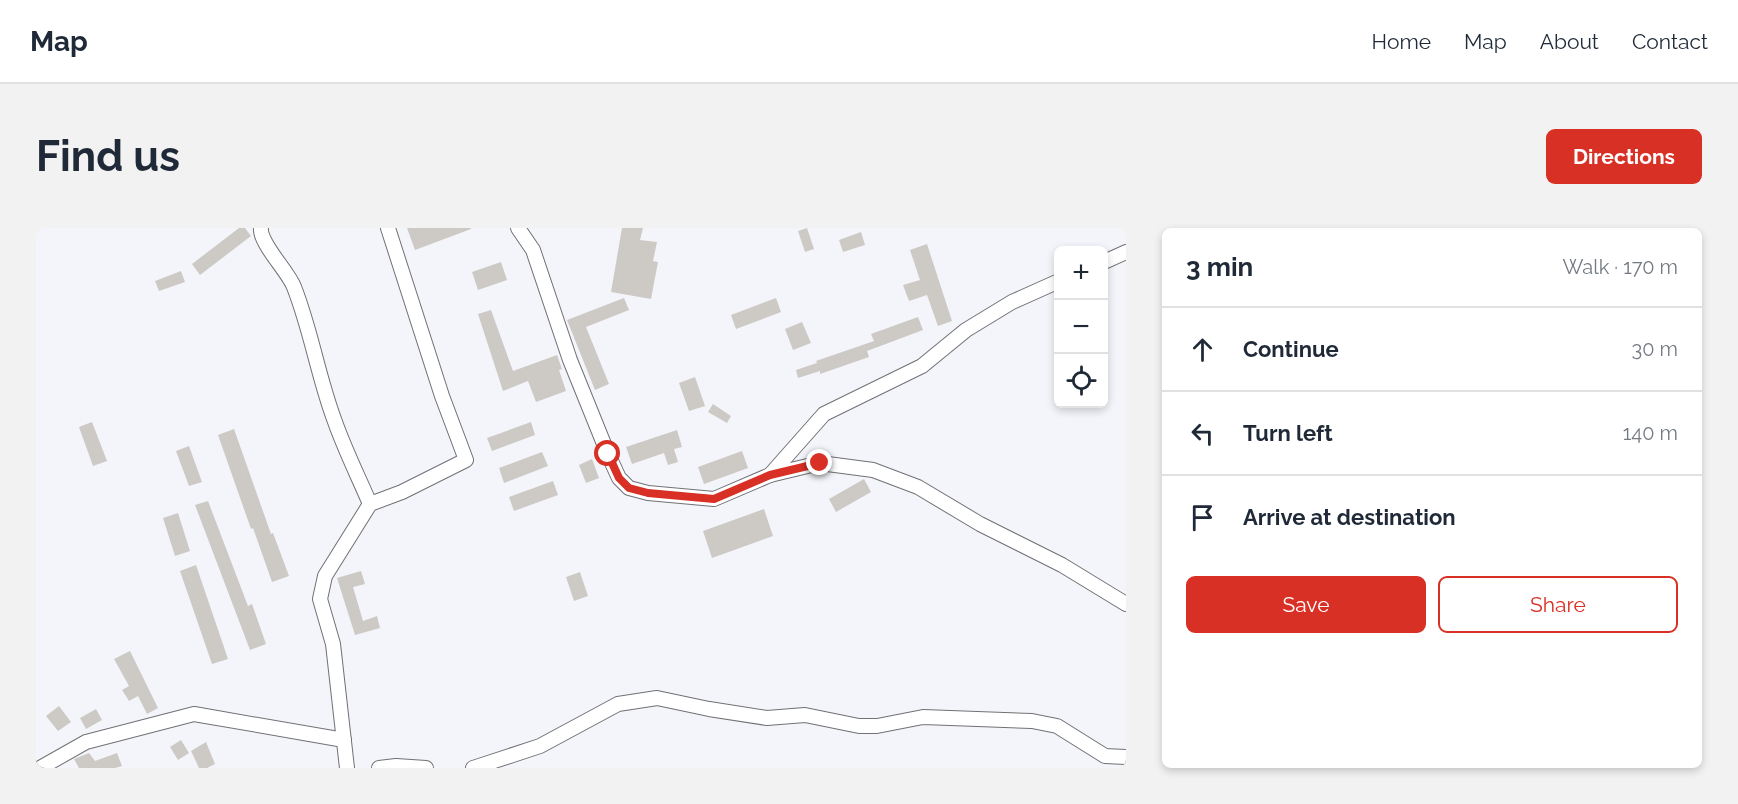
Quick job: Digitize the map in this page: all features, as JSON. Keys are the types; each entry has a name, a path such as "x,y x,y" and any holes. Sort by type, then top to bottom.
{"street":[{"path":"261,228 260,233 291,277 306,318 333,418 370,504"},
{"path":"347,768 333,644 320,599 325,576 370,504 402,492 466,460 442,396 388,228"},
{"path":"518,228 533,250 570,360 608,454 619,478 629,488 648,493 714,499 770,475 820,463 873,470 918,487 980,524 1062,565 1126,604"},
{"path":"1108,260 1126,252"},
{"path":"770,475 824,414 922,366 966,330 1012,302 1054,283"},
{"path":"473,768 540,746 618,704 657,698 767,718 805,715 858,726 878,726 923,717 1032,721 1057,726 1105,756 1126,757"},
{"path":"40,768 86,742 194,714 344,740"},
{"path":"379,768 396,766 426,768"}],"building":[{"path":"239,228 245,228 251,236 200,275 192,264"},
{"path":"407,228 471,228 471,229 415,250"},
{"path":"622,228 643,228 640,240 657,242 653,261 658,262 651,299 611,292"},
{"path":"807,228 814,249 805,252 798,231"},
{"path":"861,232 865,245 843,252 839,240"},
{"path":"927,244 952,321 938,326 927,295 909,301 903,285 920,280 910,250"},
{"path":"501,262 507,280 478,290 472,272"},
{"path":"181,271 185,282 159,291 155,281"},
{"path":"624,298 629,310 586,327 609,384 595,390 567,320"},
{"path":"776,298 781,312 736,329 731,315"},
{"path":"491,310 513,371 557,355 566,391 536,402 528,381 503,391 478,314"},
{"path":"918,317 923,330 867,351 869,357 820,374 820,371 798,378 796,370 874,341 871,334"},
{"path":"802,322 811,343 793,350 785,329"},
{"path":"695,377 705,406 689,411 679,383"},
{"path":"713,404 731,416 727,423 708,412"},
{"path":"92,422 107,461 93,466 79,427"},
{"path":"531,422 535,435 492,451 487,438"},
{"path":"234,429 271,534 273,533 289,576 272,582 218,435"},
{"path":"677,430 682,447 674,449 678,462 668,465 664,453 632,464 626,447"},
{"path":"189,446 202,482 189,486 176,451"},
{"path":"742,451 748,468 704,484 698,467"},
{"path":"542,452 548,466 504,483 499,468"},
{"path":"592,459 599,478 586,483 579,465"},
{"path":"864,479 871,492 836,512 829,499"},
{"path":"553,481 558,495 514,511 509,497"},
{"path":"208,501 248,606 252,604 266,644 250,650 195,505"},
{"path":"764,509 773,536 712,558 703,531"},
{"path":"178,513 190,551 175,556 163,518"},
{"path":"196,565 228,659 212,664 180,571"},
{"path":"361,571 365,584 353,587 363,621 377,616 380,628 355,635 337,578"},
{"path":"580,572 588,596 574,601 566,577"},
{"path":"130,651 158,708 147,714 138,696 129,701 122,690 129,686 114,659"},
{"path":"59,706 71,722 58,731 46,716"},
{"path":"96,709 102,720 86,729 80,718"},
{"path":"181,740 189,753 178,760 170,747"},
{"path":"206,742 215,764 207,768 199,768 191,751"},
{"path":"89,753 95,761 117,753 122,766 79,768 74,759"}],"route":[{"path":"608,454 619,478 629,488 648,493 714,499 770,475 820,463"}]}
